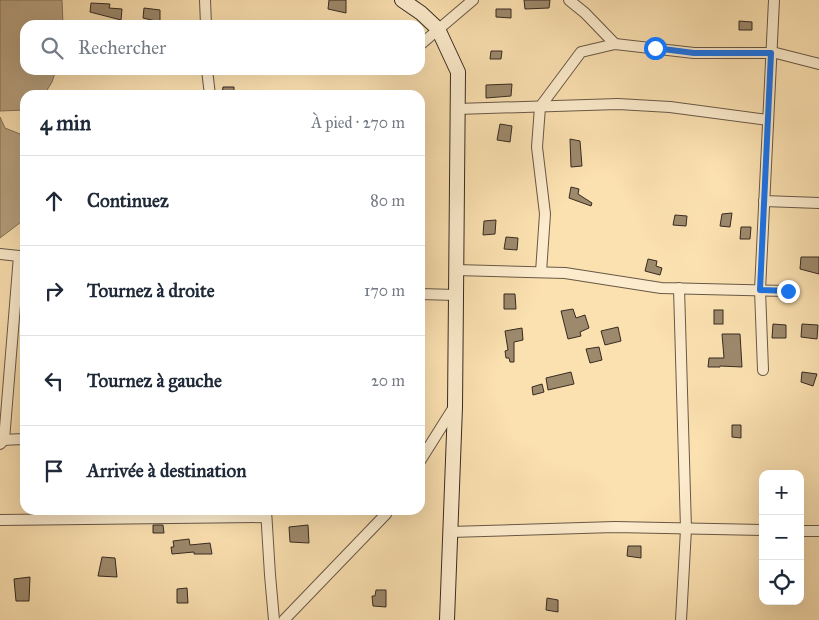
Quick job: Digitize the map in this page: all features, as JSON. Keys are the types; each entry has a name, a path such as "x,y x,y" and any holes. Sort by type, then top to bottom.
{"main road":[{"path":"402,0 438,29 458,72 455,407 447,620"}],"street":[{"path":"205,0 206,20"},
{"path":"425,41 473,0"},
{"path":"569,0 585,13 615,44"},
{"path":"763,370 760,290 774,0"},
{"path":"541,272 545,214 536,148 540,107 581,52 615,44 694,53 776,53 819,64"},
{"path":"208,75 209,90"},
{"path":"457,109 618,104 670,108 768,120"},
{"path":"764,201 819,203"},
{"path":"0,254 19,256 1,442 20,440"},
{"path":"456,270 565,273 661,288 788,291"},
{"path":"679,288 686,529 682,620"},
{"path":"425,294 456,295"},
{"path":"425,453 455,407"},
{"path":"0,520 222,515"},
{"path":"266,515 274,620"},
{"path":"284,620 384,515"},
{"path":"450,532 615,527 759,530"},
{"path":"804,531 819,531"}],"shaded area":[{"path":"0,0 62,0 63,20 20,20 20,75 54,75 52,82 47,90 20,90 20,110 0,111"},
{"path":"0,117 5,128 20,134 20,223 0,238"}],"building":[{"path":"329,0 346,0 346,13 328,9"},
{"path":"524,0 550,0 549,8 525,9"},
{"path":"91,3 110,4 109,8 122,9 121,20 90,12"},
{"path":"144,8 160,10 160,20 143,18"},
{"path":"496,9 511,9 511,18 496,17"},
{"path":"739,21 752,22 752,30 739,30"},
{"path":"491,51 502,51 501,59 490,59"},
{"path":"512,84 511,96 486,98 486,85"},
{"path":"223,87 234,87 234,90 223,90"},
{"path":"500,124 512,126 510,142 497,140"},
{"path":"570,139 580,141 582,166 571,167"},
{"path":"571,187 579,189 578,194 592,203 591,206 569,198"},
{"path":"732,213 730,227 720,226 722,214"},
{"path":"675,215 687,216 686,226 673,225"},
{"path":"496,220 495,234 483,235 484,221"},
{"path":"741,227 751,227 750,239 740,239"},
{"path":"506,237 518,238 517,250 504,249"},
{"path":"801,257 819,257 819,274 800,269"},
{"path":"648,259 657,261 656,266 662,268 660,275 645,271"},
{"path":"504,294 515,294 516,309 504,309"},
{"path":"573,309 576,318 585,315 589,328 580,332 581,336 568,339 561,311"},
{"path":"714,310 723,310 723,324 714,324"},
{"path":"773,324 786,325 786,338 772,338"},
{"path":"802,324 818,325 817,339 801,337"},
{"path":"618,327 621,341 605,345 601,331"},
{"path":"522,328 523,340 514,342 514,362 510,362 509,358 506,358 505,351 508,350 505,331"},
{"path":"722,334 740,334 742,367 708,367 709,358 724,358"},
{"path":"599,347 602,360 590,363 586,349"},
{"path":"571,372 574,384 548,390 546,378"},
{"path":"802,372 817,374 813,386 801,382"},
{"path":"542,384 544,392 533,395 532,387"},
{"path":"732,425 741,425 741,438 732,437"},
{"path":"153,525 163,525 164,533 153,533"},
{"path":"308,525 309,543 290,542 289,527"},
{"path":"189,539 190,545 210,543 212,554 194,554 194,552 172,554 171,547 174,547 173,541"},
{"path":"628,546 641,546 641,558 627,556"},
{"path":"102,557 115,558 117,577 98,576"},
{"path":"30,577 29,601 16,601 14,579"},
{"path":"187,588 188,603 177,603 177,589"},
{"path":"376,590 386,590 386,607 373,606 372,596 375,596"},
{"path":"547,598 558,600 558,612 546,610"}],"route":[{"path":"655,48 694,53 771,53 760,290 788,291"}]}
